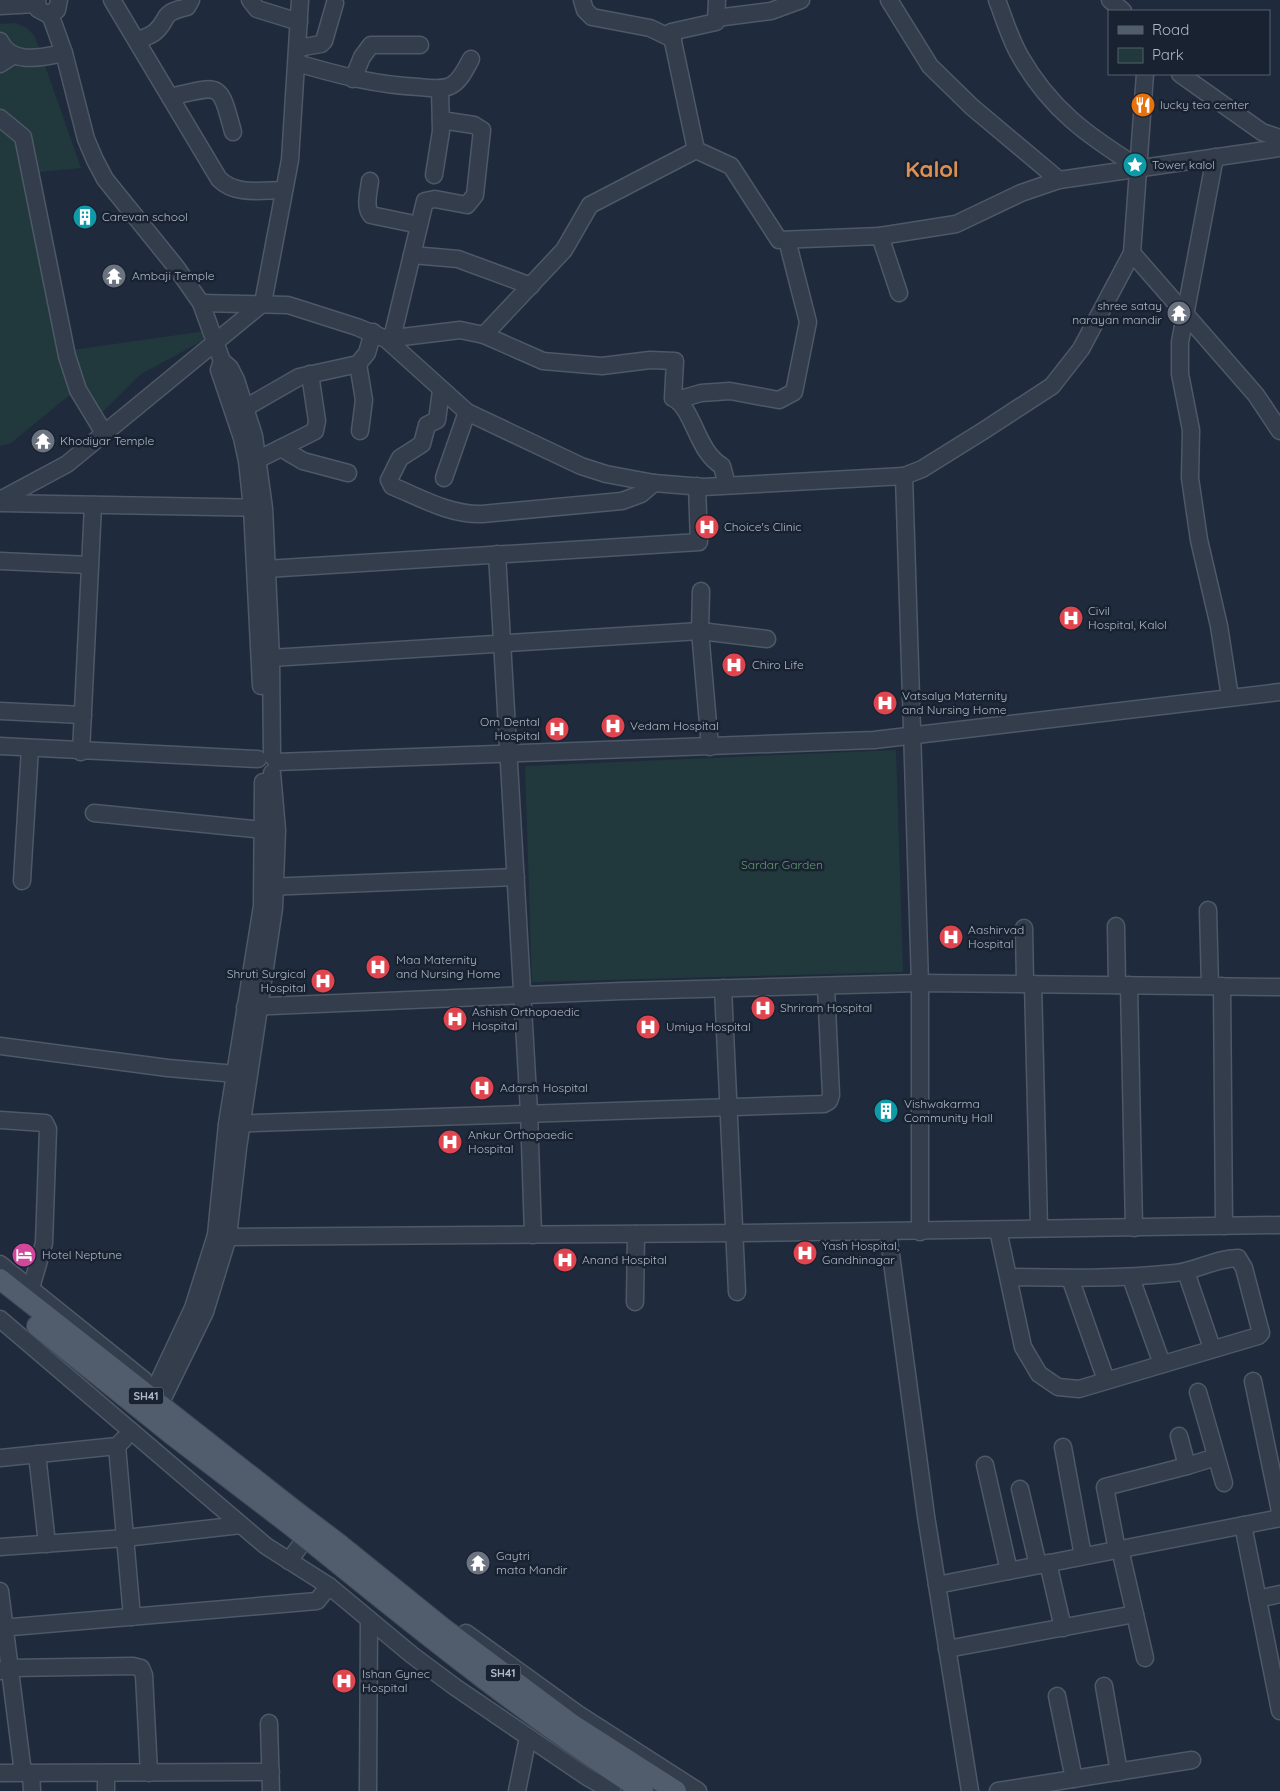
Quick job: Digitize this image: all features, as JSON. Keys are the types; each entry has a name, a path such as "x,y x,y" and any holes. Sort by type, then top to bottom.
{"main road":[{"name":"SH41","path":"0,1279 334,1550 443,1628 572,1725 676,1791"},
{"name":"SH41","path":"0,1296 170,1433 290,1516"},
{"name":"SH41","path":"334,1550 433,1640 561,1737 643,1791"}],"street":[{"path":"112,0 219,179 226,186 235,190 284,190"},
{"path":"137,41 156,30 165,15 173,10 187,7 192,0"},
{"path":"250,0 257,9 299,22"},
{"path":"0,501 67,464 213,342 263,303 290,160 300,0"},
{"path":"582,0 585,10 592,17 650,28 673,39"},
{"path":"696,150 671,32 716,22 717,0"},
{"path":"716,18 771,11 801,0"},
{"path":"889,0 930,66 972,108 1059,180"},
{"path":"997,0 1020,56 1059,110 1090,137 1138,167"},
{"path":"1110,0 1122,10"},
{"path":"0,6 37,2 42,12 58,4 64,53 86,139 95,160 106,179 176,267 201,303 213,342 222,361 230,368 245,408 258,459 266,764 276,830 270,887 234,1124 222,1236 160,1392"},
{"path":"298,56 324,41 335,3"},
{"path":"0,41 7,59 32,58 64,53"},
{"path":"353,80 362,57 371,45 420,45"},
{"path":"298,56 353,80 397,86 440,88 450,86 458,81 471,59"},
{"path":"384,336 441,391 467,412 580,466 606,474 654,483 698,486 904,476 922,469 1052,386 1081,349 1132,253 1145,75"},
{"path":"1181,75 1262,132 1280,138"},
{"path":"434,175 441,120 440,88"},
{"path":"170,97 205,89 218,91 223,96 233,132"},
{"path":"0,118 23,137 66,356 78,390 104,433"},
{"path":"245,408 286,384 310,374 358,364 367,352 384,336 412,255 423,207 429,199 467,205 475,195 482,130 474,125 441,120"},
{"path":"696,150 730,166 779,240 787,240 880,236 956,224 1021,193 1059,180 1138,167 1280,148"},
{"path":"484,335 564,250 590,205 696,150"},
{"path":"1215,157 1180,342 1180,374 1191,430 1190,478 1199,540 1219,626 1230,697"},
{"path":"370,181 367,206 371,215 419,226"},
{"path":"880,236 899,293"},
{"path":"677,400 701,393 730,391 778,400 794,392 808,322 787,240"},
{"path":"1132,253 1256,395 1280,431"},
{"path":"412,255 458,259 531,286"},
{"path":"201,303 288,305 384,336 460,330 484,335 543,361 602,366 650,360 674,361 673,398 677,400 712,460 722,466 727,485"},
{"path":"222,361 220,370 242,438 258,508 266,569 271,658 264,830 270,887"},
{"path":"358,364 364,400 360,431"},
{"path":"258,459 310,434 316,427 310,374"},
{"path":"441,391 437,420 427,425 422,444 400,458 389,480 392,486 450,510 474,514 622,501 641,494 654,483"},
{"path":"444,478 467,412"},
{"path":"282,448 303,461 348,473"},
{"path":"904,476 920,983 920,1232"},
{"path":"266,569 699,542 698,486"},
{"path":"0,501 258,508"},
{"path":"81,752 93,505"},
{"path":"497,554 529,1112 533,1235"},
{"path":"0,561 90,565"},
{"path":"701,591 700,631 710,748"},
{"path":"271,658 700,631 767,639"},
{"path":"0,746 30,752 266,764 710,748 874,740 1280,692"},
{"path":"0,711 83,715"},
{"path":"22,881 30,752"},
{"path":"0,754 81,752 266,764"},
{"path":"94,813 264,830"},
{"path":"270,887 516,877"},
{"path":"1208,910 1216,986 1224,1226"},
{"path":"1116,926 1123,985 1134,1228"},
{"path":"1024,928 1029,984 1039,1228"},
{"path":"252,1006 723,988 920,983 1280,987"},
{"path":"234,1124 529,1112 824,1104 831,1095 826,986"},
{"path":"723,988 737,1292"},
{"path":"234,1124 236,1074 252,1006"},
{"path":"0,1046 168,1068 236,1074"},
{"path":"0,1120 44,1123 48,1129 44,1243 31,1288"},
{"path":"222,1236 733,1234 1280,1225"},
{"path":"998,1230 1008,1277 1023,1347 1039,1374 1058,1387 1079,1389 1212,1348 1258,1336 1261,1332 1244,1268 1238,1258 1226,1259 1186,1272 1131,1278 1008,1277"},
{"path":"888,1232 937,1584 970,1791"},
{"path":"635,1302 636,1234"},
{"path":"0,1264 449,1621 570,1708 698,1791"},
{"path":"1186,1272 1212,1348"},
{"path":"1070,1278 1106,1380"},
{"path":"1131,1278 1162,1364"},
{"path":"0,1320 242,1524 289,1561 328,1586 412,1655 528,1737 585,1784 612,1791"},
{"path":"1253,1381 1274,1446 1280,1511"},
{"path":"1198,1392 1224,1483"},
{"path":"0,1458 117,1446 132,1430"},
{"path":"1179,1436 1187,1466"},
{"path":"117,1446 132,1617"},
{"path":"1063,1447 1083,1556"},
{"path":"37,1454 47,1544"},
{"path":"1145,1658 1118,1550 1105,1487 1216,1457"},
{"path":"985,1465 1009,1571"},
{"path":"1020,1489 1063,1628"},
{"path":"937,1584 1280,1518"},
{"path":"289,1561 320,1519"},
{"path":"0,1547 125,1538 242,1524"},
{"path":"1243,1525 1258,1599 1275,1655 1280,1712"},
{"path":"3,1628 317,1601 328,1586"},
{"path":"0,1591 5,1670 32,1791"},
{"path":"1258,1599 1280,1594"},
{"path":"947,1650 1135,1614"},
{"path":"368,1791 369,1620"},
{"path":"5,1670 133,1666 141,1668 144,1675 148,1773"},
{"path":"1104,1686 1120,1772"},
{"path":"1057,1696 1074,1779"},
{"path":"269,1723 271,1791"},
{"path":"517,1791 528,1737"},
{"path":"998,1791 1192,1760"},
{"path":"0,1773 271,1772"},
{"path":"106,1773 106,1791"}],"green space":[{"path":"16,23 27,28 35,37 81,168 38,172 72,350 206,331 202,341 141,374 91,423 72,393 11,443 0,446 0,24"},
{"name":"Sardar Garden","path":"896,750 903,972 532,982 525,766"}],"place":[{"name":"lucky tea center","path":"1143,105"},
{"name":"Tower kalol","path":"1135,165"},
{"name":"Carevan school","path":"85,217"},
{"name":"Ambaji Temple","path":"114,276"},
{"name":"shree satay narayan mandir","path":"1179,313"},
{"name":"Khodiyar Temple","path":"43,441"},
{"name":"Choice's Clinic","path":"707,527"},
{"name":"Civil Hospital, Kalol","path":"1071,618"},
{"name":"Chiro Life","path":"734,665"},
{"name":"Vatsalya Maternity and Nursing Home","path":"885,703"},
{"name":"Vedam Hospital","path":"613,726"},
{"name":"Om Dental Hospital","path":"557,729"},
{"name":"Aashirvad Hospital","path":"951,937"},
{"name":"Maa Maternity and Nursing Home","path":"378,967"},
{"name":"Shruti Surgical Hospital","path":"323,981"},
{"name":"Shriram Hospital","path":"763,1008"},
{"name":"Ashish Orthopaedic Hospital","path":"455,1019"},
{"name":"Umiya Hospital","path":"648,1027"},
{"name":"Adarsh Hospital","path":"482,1088"},
{"name":"Vishwakarma Community Hall","path":"886,1111"},
{"name":"Ankur Orthopaedic Hospital","path":"450,1142"},
{"name":"Yash Hospital, Gandhinagar","path":"805,1253"},
{"name":"Hotel Neptune","path":"24,1255"},
{"name":"Anand Hospital","path":"565,1260"},
{"name":"Gaytri mata Mandir","path":"478,1563"},
{"name":"Ishan Gynec Hospital","path":"344,1681"}],"district":[{"name":"Kalol","path":"932,169"}]}
